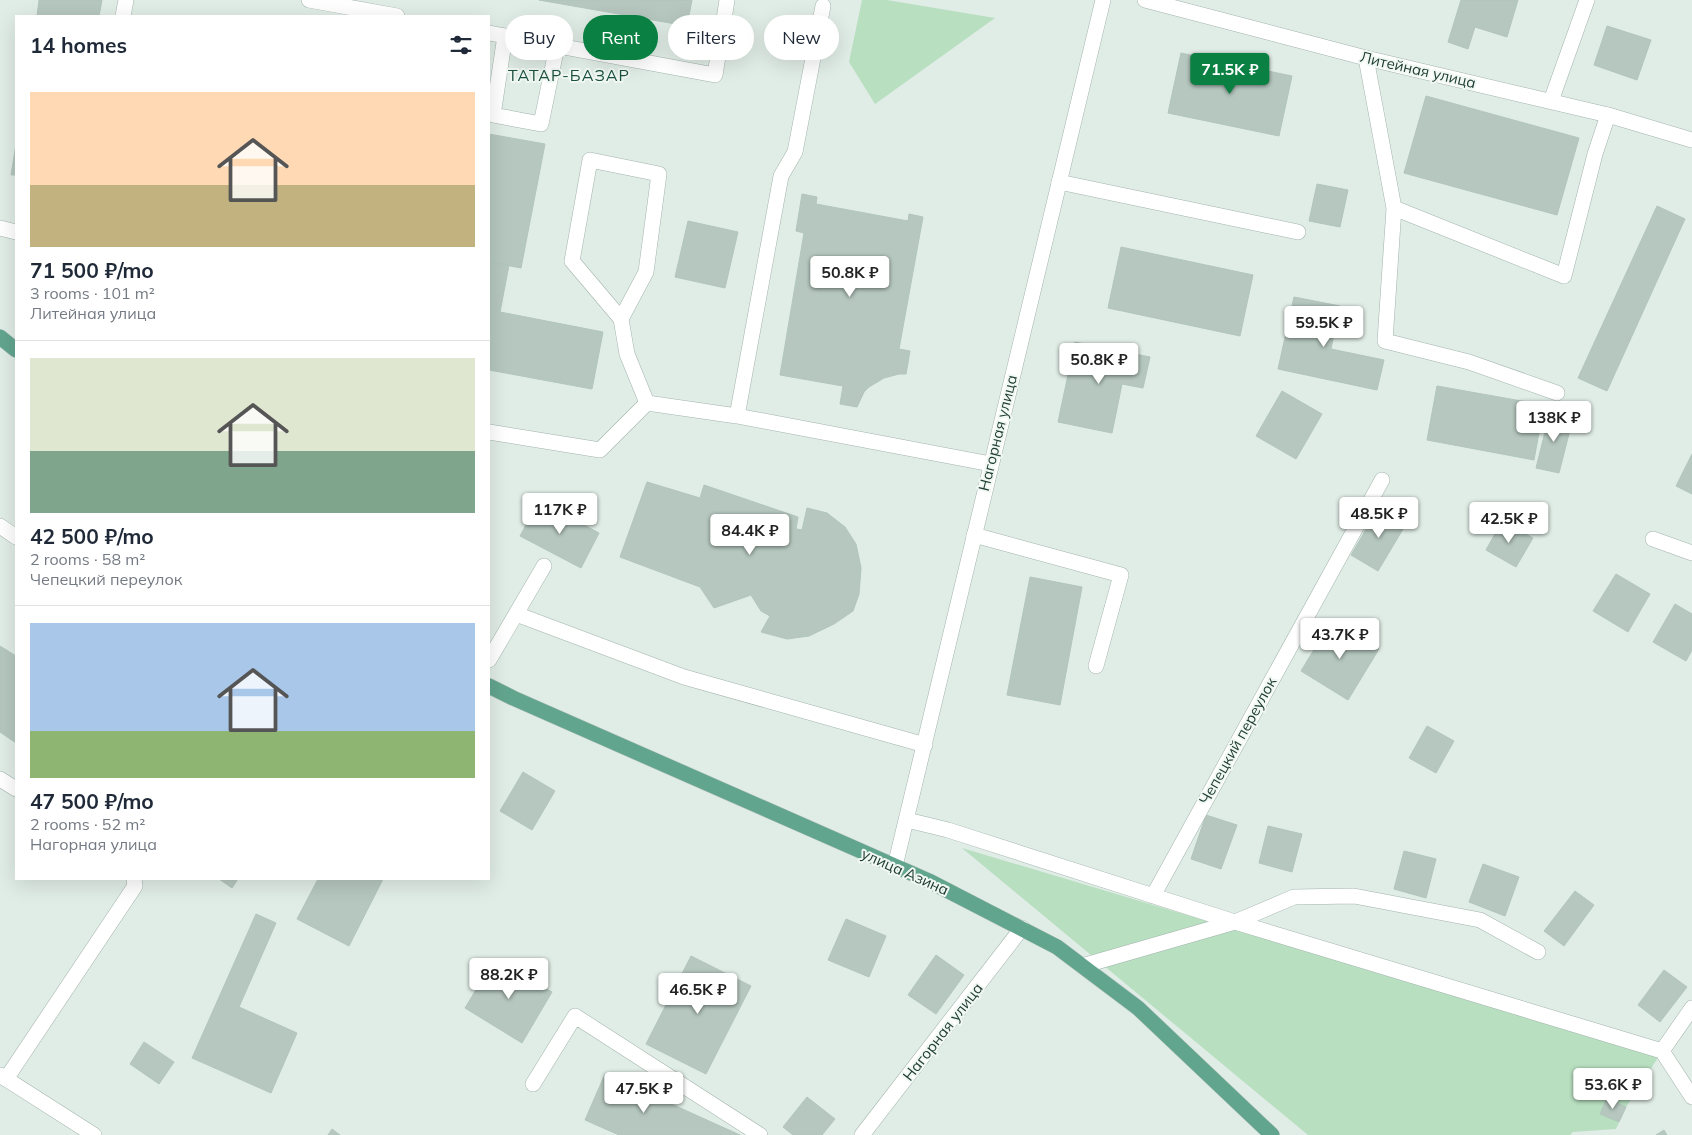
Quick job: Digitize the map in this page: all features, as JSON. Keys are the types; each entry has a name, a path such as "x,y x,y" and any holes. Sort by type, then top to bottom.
{"main road":[{"path":"0,337 15,349"},
{"name":"улица Азина","path":"490,686 929,881 1057,947 1138,1008 1272,1135"}],"street":[{"path":"123,15 126,0"},
{"path":"309,0 392,15"},
{"path":"573,49 715,75 727,0"},
{"name":"Нагорная улица","path":"895,866 1103,0"},
{"name":"Литейная улица","path":"1145,0 1366,58 1608,115 1692,140"},
{"path":"1552,101 1587,0"},
{"path":"737,416 781,176 795,152 823,6"},
{"path":"490,33 505,36"},
{"path":"505,41 491,114 541,124 553,60"},
{"path":"1366,58 1394,208 1385,341 1470,362 1557,393"},
{"path":"1394,208 1564,276 1608,115"},
{"path":"621,319 646,272 659,174 590,160 572,261 621,319 627,354 647,403"},
{"path":"1059,182 1298,232"},
{"path":"0,228 15,232"},
{"path":"647,403 737,416 991,464"},
{"path":"490,432 600,450 647,403"},
{"name":"Чепецкий переулок","path":"1153,896 1382,480"},
{"path":"0,526 15,536"},
{"path":"974,535 1121,575 1096,666"},
{"path":"1653,539 1692,553"},
{"path":"490,658 544,566"},
{"path":"516,614 684,677 925,745"},
{"path":"0,778 15,788"},
{"path":"907,820 948,830 1235,922 1662,1051 1692,1097"},
{"path":"94,1135 3,1077 135,886 134,880"},
{"path":"1082,966 1235,922 1294,897 1354,896 1480,920 1538,952"},
{"name":"Нагорная улица","path":"862,1135 1022,928"},
{"path":"1662,1051 1692,1008"},
{"path":"533,1084 575,1016 760,1135"}],"green space":[{"path":"862,0 887,0 995,18 875,104 849,62"},
{"path":"962,848 1659,1056 1626,1107 1616,1129 1573,1132 1570,1135 1308,1135"}],"building":[{"path":"39,0 102,0 99,15 37,15"},
{"path":"539,0 692,0 689,15 668,15 668,23 658,21 658,15 624,15"},
{"path":"1461,0 1518,0 1507,37 1475,27 1468,49 1448,42"},
{"path":"1607,26 1651,40 1637,80 1594,65"},
{"path":"1181,53 1292,76 1279,136 1168,113"},
{"path":"1426,96 1579,138 1557,215 1404,173"},
{"path":"490,134 545,144 521,268 490,262"},
{"path":"15,150 15,175 11,175"},
{"path":"1317,184 1348,190 1340,227 1309,221"},
{"path":"802,194 817,197 816,204 908,221 909,214 923,217 899,349 910,351 906,374 884,378 869,387 864,392 857,407 840,404 843,386 780,375 804,233 796,231"},
{"path":"1657,206 1685,219 1607,391 1578,378"},
{"path":"688,221 738,232 725,288 675,277"},
{"path":"1121,247 1253,275 1240,336 1108,308"},
{"path":"490,262 509,265 500,312 603,332 592,389 490,370"},
{"path":"1294,297 1340,306 1331,349 1384,360 1377,390 1278,369"},
{"path":"1075,342 1150,357 1143,388 1122,384 1112,433 1058,422"},
{"path":"1437,386 1544,405 1534,460 1427,440"},
{"path":"1282,391 1322,414 1296,459 1256,436"},
{"path":"1550,412 1573,418 1559,473 1536,468"},
{"path":"1692,454 1692,494 1676,486"},
{"path":"647,482 700,498 704,485 798,517 796,529 802,530 807,508 827,513 845,527 856,544 861,568 859,594 853,611 834,624 809,636 787,639 761,632 770,616 761,611 751,595 714,608 700,587 620,557"},
{"path":"539,501 599,533 581,568 520,536"},
{"path":"1379,507 1406,524 1378,571 1351,555"},
{"path":"1502,521 1533,538 1516,567 1486,550"},
{"path":"1616,574 1650,594 1628,632 1593,611"},
{"path":"1030,577 1082,587 1060,705 1007,695"},
{"path":"1675,604 1692,614 1692,650 1686,661 1653,642"},
{"path":"1332,620 1379,649 1348,700 1301,671"},
{"path":"0,646 15,655 15,742 0,732"},
{"path":"1427,726 1454,741 1436,773 1409,758"},
{"path":"523,772 555,791 532,830 500,811"},
{"path":"1206,815 1237,825 1221,869 1191,859"},
{"path":"1268,826 1302,834 1292,872 1259,863"},
{"path":"1404,851 1436,859 1426,898 1394,889"},
{"path":"1483,864 1519,877 1505,916 1469,902"},
{"path":"220,880 237,880 232,888"},
{"path":"317,880 382,880 349,946 297,919"},
{"path":"1575,891 1594,905 1564,946 1544,931"},
{"path":"256,914 276,923 239,1007 297,1033 271,1093 192,1058"},
{"path":"846,919 886,936 869,977 828,960"},
{"path":"936,955 964,975 936,1014 908,995"},
{"path":"691,956 751,986 706,1074 646,1044"},
{"path":"495,958 552,992 522,1043 465,1008"},
{"path":"1664,970 1687,987 1660,1022 1638,1005"},
{"path":"144,1042 174,1062 159,1084 130,1064"},
{"path":"605,1074 740,1135 619,1135 585,1120"},
{"path":"807,1097 835,1119 822,1135 793,1135 783,1127"},
{"path":"1607,1098 1626,1107 1619,1122 1600,1114"},
{"path":"332,1129 340,1135 328,1135"},
{"path":"1664,1130 1667,1135 1656,1135"}],"district":[{"name":"ТАТАР-БАЗАР","path":"569,75"}]}
